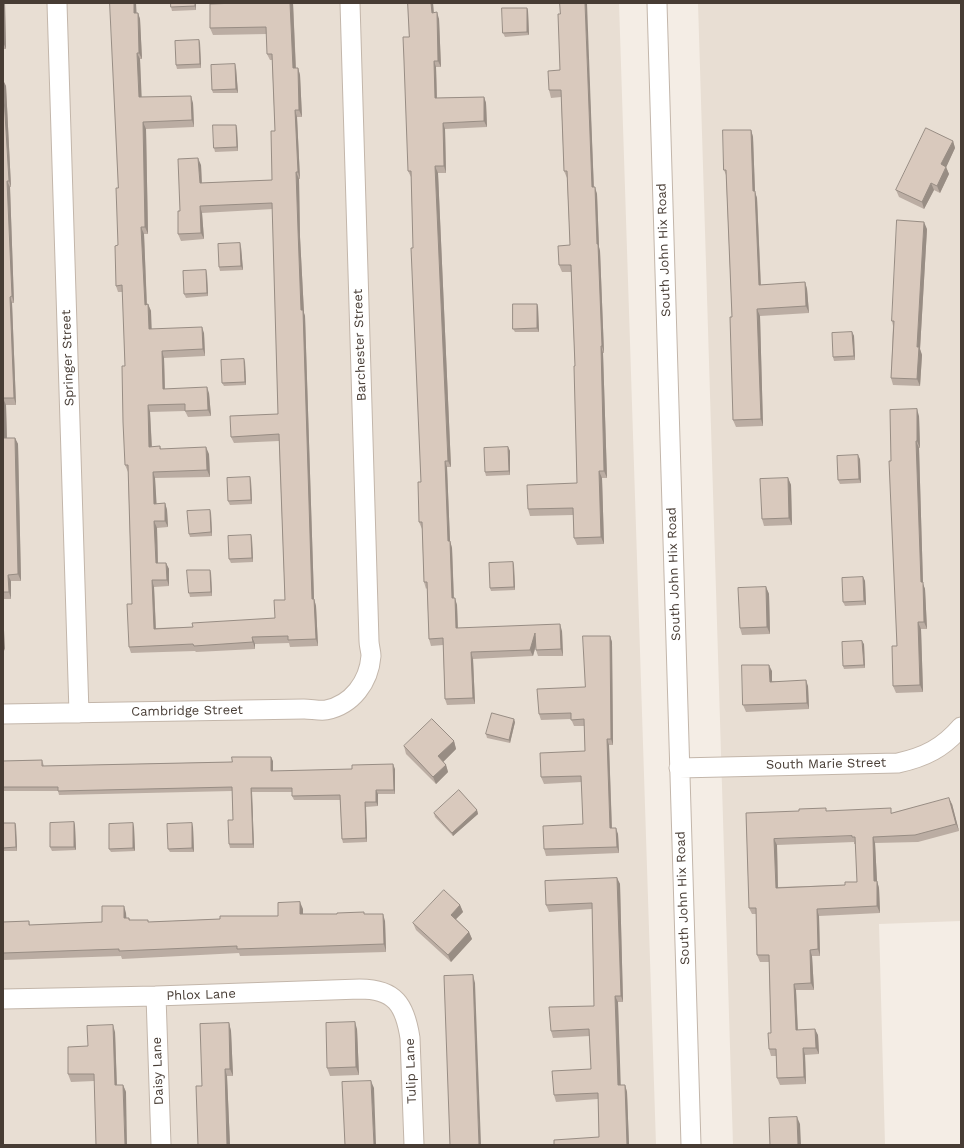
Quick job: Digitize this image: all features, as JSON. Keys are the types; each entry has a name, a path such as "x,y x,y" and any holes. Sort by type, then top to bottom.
{"street":[{"name":"Springer Street","path":"57,3 80,713"},
{"name":"Barchester Street","path":"350,3 368,641 371,654 369,671 362,686"},
{"name":"South John Hix Road","path":"657,3 691,1145"},
{"name":"Cambridge Street","path":"3,714 304,709 325,710 338,706 353,697 362,686"},
{"name":"South Marie Street","path":"679,768 898,762 915,759 931,753 961,727"},
{"name":"Phlox Lane","path":"3,999 371,989 386,994 396,1000"},
{"name":"Daisy Lane","path":"156,996 161,1145"},
{"name":"Tulip Lane","path":"396,1000 408,1020 414,1145"}],"shaded area":[{"path":"3,3 619,3 656,1145 3,1145"},
{"path":"698,3 961,3 961,921 879,924 885,1145 733,1145"}],"building":[{"path":"110,3 134,3 134,13 138,13 139,53 137,53 139,97 191,96 192,120 143,122 145,227 141,227 145,305 148,304 149,329 202,327 203,349 162,351 163,389 207,387 208,410 185,411 185,404 148,405 149,447 160,446 160,449 206,447 207,470 153,472 154,504 165,503 165,521 154,521 156,563 166,563 167,580 152,580 154,629 193,627 192,623 275,618 274,600 285,600 279,434 231,437 230,416 278,414 272,203 200,206 201,233 178,234 178,211 180,211 178,159 198,158 200,183 272,180 271,131 275,131 272,54 267,54 266,27 210,28 210,4 290,3 293,68 298,68 299,110 295,110 298,172 296,172 301,310 303,310 312,599 314,599 316,639 288,640 288,636 252,637 253,642 194,646 193,644 129,647 127,604 132,604 128,465 125,465 123,422 122,366 125,366 122,285 116,286 115,246 118,245 116,188 118,188"},
{"path":"171,3 195,3 195,6 171,7"},
{"path":"408,3 431,3 432,13 437,12 438,61 434,61 435,98 484,97 484,121 443,123 444,166 435,166 448,461 445,461 448,541 450,541 452,598 455,598 456,628 560,624 561,649 536,650 535,633 530,650 471,652 473,698 445,699 443,638 429,639 427,582 424,582 422,522 419,522 418,482 421,482 411,248 413,248 411,171 408,171 403,37 409,37"},
{"path":"560,3 585,3 592,187 595,187 602,346 604,471 599,471 601,537 574,538 573,508 528,509 527,485 577,483 575,366 571,265 559,265 558,246 570,245 567,171 564,171 561,90 549,90 548,71 560,70 558,14 560,14"},
{"path":"502,8 527,8 527,32 503,33"},
{"path":"199,40 200,64 176,65 175,41"},
{"path":"235,64 236,89 212,90 211,65"},
{"path":"3,80 9,181 7,181 12,296 10,297 14,398 3,398"},
{"path":"213,125 236,125 237,147 214,148"},
{"path":"926,128 953,141 941,164 946,167 937,186 931,183 922,202 896,190"},
{"path":"723,130 751,130 759,285 805,282 806,306 757,309 761,419 733,420 730,317 732,317"},
{"path":"897,220 924,222 917,347 919,347 917,379 891,378"},
{"path":"240,243 241,266 219,267 218,244"},
{"path":"206,270 207,293 184,294 183,271"},
{"path":"513,304 537,304 537,328 513,329"},
{"path":"852,332 854,356 833,357 832,333"},
{"path":"244,359 245,382 222,383 221,360"},
{"path":"3,398 4,438 15,438 18,574 8,575 9,592 3,592"},
{"path":"917,409 916,441 921,582 923,582 924,622 918,622 920,685 893,686 892,646 897,646 889,461 891,461 890,410"},
{"path":"508,447 509,471 485,472 484,448"},
{"path":"858,455 859,479 838,480 837,456"},
{"path":"250,477 251,500 228,501 227,478"},
{"path":"788,478 789,518 762,519 760,479"},
{"path":"210,510 211,532 189,534 187,511"},
{"path":"251,535 252,558 229,559 228,536"},
{"path":"513,562 514,587 490,588 489,563"},
{"path":"187,570 210,570 211,592 189,593"},
{"path":"863,577 864,601 843,602 842,578"},
{"path":"766,587 767,627 740,628 738,588"},
{"path":"583,636 610,636 611,739 607,739 610,828 616,828 617,847 544,849 543,826 583,824 581,776 541,777 540,753 585,751 584,719 571,720 571,713 539,714 537,689 585,687"},
{"path":"862,641 864,665 843,666 842,642"},
{"path":"742,665 769,665 770,682 806,680 807,703 743,705"},
{"path":"492,713 514,719 509,740 486,734"},
{"path":"432,719 454,741 438,756 446,765 433,777 404,746"},
{"path":"232,757 271,757 271,771 352,769 352,765 393,764 394,790 376,790 376,802 365,802 366,838 342,839 340,795 292,796 292,788 251,788 253,844 229,844 228,820 233,820 232,787 58,791 58,787 3,787 3,761 42,760 42,766 232,762"},
{"path":"459,790 477,810 452,833 434,813"},
{"path":"949,798 956,824 915,835 873,837 874,881 877,881 877,906 817,909 818,949 810,950 811,983 794,984 796,1030 815,1029 816,1048 803,1048 804,1077 777,1078 776,1049 769,1049 768,1033 771,1033 769,955 757,955 756,908 749,908 746,813 799,811 799,809 826,808 826,811 891,808 891,813","holes":["855,837 857,882 845,882 845,885 776,888 774,839"]},
{"path":"74,822 74,847 50,847 50,823"},
{"path":"3,823 15,823 16,847 3,848"},
{"path":"133,823 133,848 109,849 109,824"},
{"path":"192,823 192,848 168,849 167,824"},
{"path":"617,878 621,996 615,996 618,1085 625,1085 627,1145 554,1145 554,1140 599,1137 598,1093 554,1095 552,1071 591,1069 589,1029 551,1031 549,1007 594,1006 592,903 546,905 545,881"},
{"path":"444,890 460,905 451,915 469,932 448,955 413,923"},
{"path":"300,902 300,914 364,912 364,914 383,914 384,944 237,949 237,946 119,951 119,949 3,953 3,922 29,921 29,925 102,922 102,906 124,906 124,918 129,918 129,920 148,920 148,922 220,919 220,916 278,916 278,903"},
{"path":"473,975 479,1145 450,1145 444,976"},
{"path":"355,1022 356,1067 327,1068 326,1023"},
{"path":"229,1023 230,1069 225,1069 227,1145 198,1145 196,1086 202,1086 200,1024"},
{"path":"113,1025 115,1085 123,1085 125,1145 96,1145 94,1074 68,1074 68,1047 88,1046 87,1026"},
{"path":"371,1081 374,1145 345,1145 342,1082"},
{"path":"797,1117 798,1145 770,1145 769,1118"}]}
